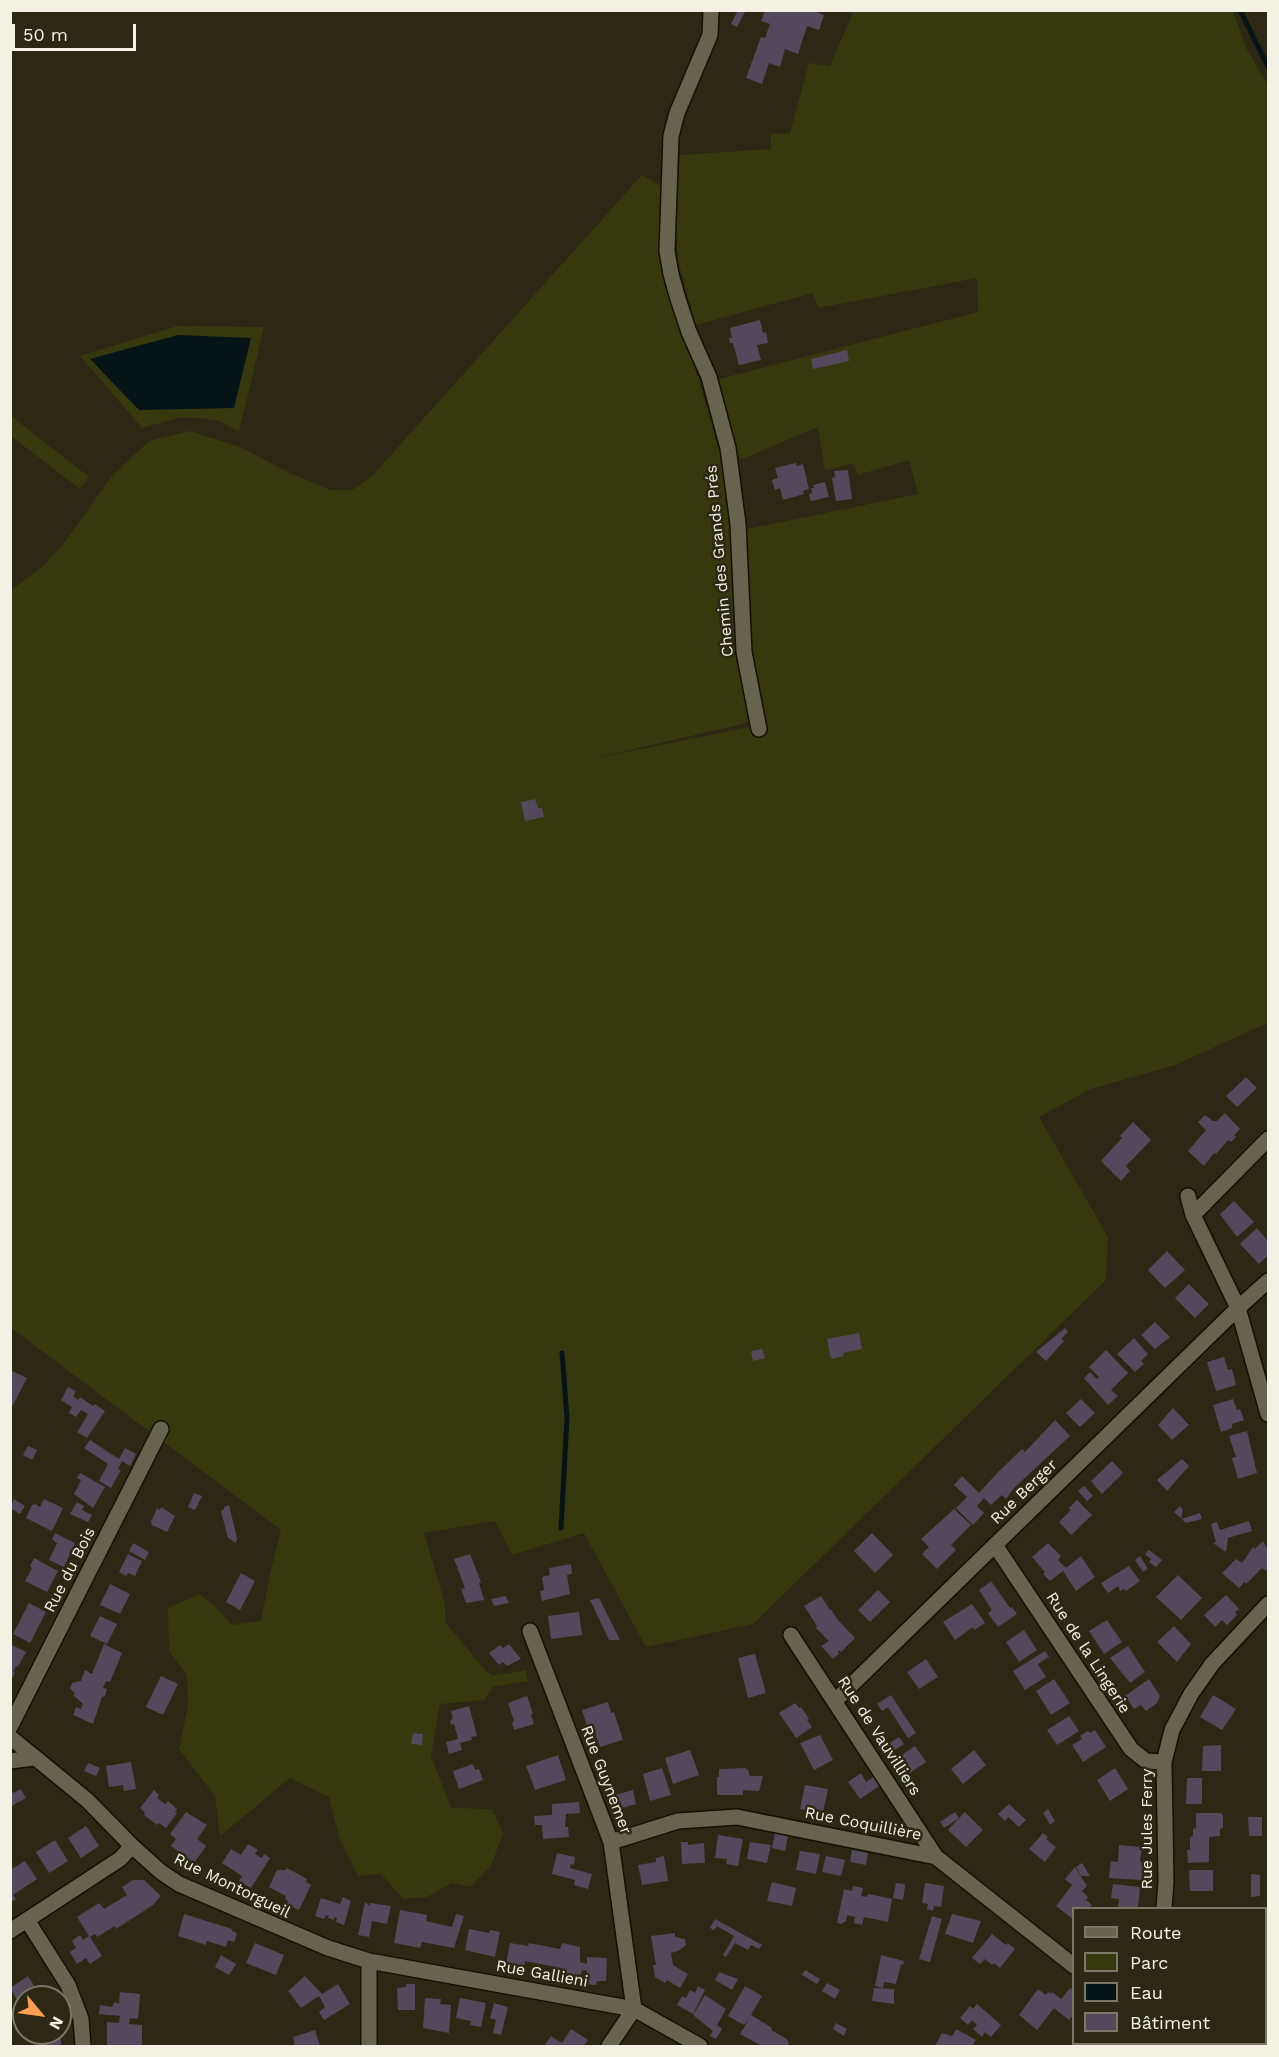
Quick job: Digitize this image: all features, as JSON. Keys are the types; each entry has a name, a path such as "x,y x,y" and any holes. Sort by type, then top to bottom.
{"street":[{"name":"Chemin des Grands Prés","path":"711,10 710,35 677,113 671,136 667,251 670,274 689,332 709,377 728,448 738,524 744,652 759,729"},
{"path":"1193,1215 1269,1139"},
{"path":"1188,1196 1193,1215 1238,1308 1269,1414"},
{"name":"Rue Berger","path":"835,1701 1238,1308 1269,1281"},
{"name":"Rue du Bois","path":"10,1727 161,1429"},
{"name":"Rue de la Lingerie","path":"996,1545 1131,1749 1146,1761 1164,1762"},
{"name":"Rue Jules Ferry","path":"1164,1907 1166,1882 1164,1762 1172,1730 1191,1694 1212,1664 1269,1604"},
{"name":"Rue Guynemer","path":"530,1631 611,1842 634,2009"},
{"name":"Rue de Vauvilliers","path":"791,1635 936,1857"},
{"name":"Rue Montorgueil","path":"10,1737 87,1800 161,1872 180,1884 288,1932 328,1948 369,1960"},
{"path":"10,1761 34,1758"},
{"name":"Rue Coquillière","path":"611,1842 678,1821 737,1817 936,1857 1072,1964"},
{"path":"10,1931 120,1859 132,1846"},
{"path":"27,1920 68,1985 81,2019 83,2046"},
{"path":"369,1960 369,2046"},
{"name":"Rue Gallieni","path":"369,1960 634,2009 700,2046"},
{"path":"609,2046 634,2009"}],"green space":[{"path":"843,11 1233,11 1246,48 1268,85 1268,1023 1175,1065 1091,1089 1039,1117 1108,1237 1106,1280 753,1624 646,1647 584,1533 512,1555 495,1521 424,1533 445,1604 445,1622 485,1670 493,1676 526,1670 528,1681 493,1687 484,1700 440,1704 431,1756 451,1808 492,1809 503,1833 491,1866 470,1887 452,1883 427,1897 403,1899 381,1874 358,1876 340,1840 329,1797 290,1778 220,1836 215,1796 179,1749 188,1706 187,1675 169,1651 168,1608 199,1594 214,1605 232,1625 261,1621 281,1530 11,1328 11,590 43,566 65,542 112,476 149,441 190,431 240,447 292,474 331,490 352,490 372,476 642,175 663,187 670,282 732,495 734,628 753,720 586,760 760,725 742,572 747,529 918,494 909,460 858,475 853,463 825,471 818,427 740,460 719,379 978,312 977,278 818,308 813,293 696,325 678,261 675,215 680,155 771,149 771,134 790,133 809,63 830,66 853,13"},
{"path":"177,326 264,327 239,432 220,421 181,417 142,428 80,356"},
{"path":"11,416 89,477 80,489 11,436"}],"water":[{"path":"178,335 251,338 234,408 139,410 90,359"}],"building":[{"path":"738,10 746,10 737,27 731,24"},
{"path":"765,10 811,10 824,15 819,30 807,26 798,54 785,49 780,67 769,63 762,84 746,78 761,37 765,38 770,24 761,21"},
{"path":"760,320 768,343 757,345 761,360 739,365 733,343 730,343 729,338 732,338 730,328"},
{"path":"847,350 849,361 813,369 811,359"},
{"path":"796,463 797,466 803,464 809,489 803,491 804,494 783,500 780,488 775,490 772,480 778,478 775,468"},
{"path":"848,470 852,499 836,501 832,478 835,477 834,471"},
{"path":"825,482 829,497 811,501 809,494 812,493 813,485"},
{"path":"535,799 538,808 542,808 544,817 525,821 521,802"},
{"path":"1246,1077 1257,1088 1237,1107 1226,1096"},
{"path":"1225,1113 1240,1129 1234,1135 1236,1137 1231,1142 1228,1140 1204,1166 1188,1151 1206,1130 1198,1122 1205,1115 1217,1121"},
{"path":"1133,1122 1151,1140 1126,1166 1130,1171 1121,1181 1101,1161"},
{"path":"1234,1201 1254,1222 1237,1237 1220,1214"},
{"path":"1257,1228 1267,1240 1268,1238 1268,1255 1259,1264 1240,1244"},
{"path":"1167,1251 1185,1270 1165,1288 1148,1270"},
{"path":"1189,1284 1209,1304 1195,1318 1175,1298"},
{"path":"1155,1322 1170,1337 1155,1349 1141,1335"},
{"path":"1065,1328 1068,1332 1061,1339 1064,1341 1046,1361 1036,1352"},
{"path":"859,1333 862,1349 843,1353 844,1356 831,1359 827,1339"},
{"path":"1134,1338 1148,1354 1141,1361 1144,1364 1135,1372 1117,1354"},
{"path":"762,1349 765,1358 753,1361 751,1351"},
{"path":"1106,1350 1128,1373 1111,1390 1118,1396 1108,1405 1084,1378 1090,1372 1097,1379 1099,1377 1089,1367"},
{"path":"1224,1357 1228,1370 1232,1369 1236,1385 1216,1391 1207,1362"},
{"path":"10,1370 27,1378 13,1405 10,1404"},
{"path":"68,1387 76,1391 73,1396 78,1400 80,1397 105,1411 87,1438 77,1432 88,1414 81,1410 76,1417 69,1413 72,1407 61,1400"},
{"path":"1081,1399 1095,1413 1080,1427 1066,1413"},
{"path":"1233,1399 1244,1420 1232,1424 1232,1428 1221,1432 1213,1405"},
{"path":"1173,1408 1189,1425 1172,1440 1158,1425"},
{"path":"1055,1420 1070,1436 1014,1488 1006,1499 1002,1495 991,1505 984,1498 977,1506 984,1513 973,1525 956,1508 967,1497 954,1485 962,1476 979,1493 1022,1449 1025,1452"},
{"path":"1247,1431 1257,1473 1238,1479 1232,1458 1236,1457 1229,1436"},
{"path":"90,1440 119,1459 125,1448 136,1454 130,1466 122,1461 118,1469 121,1470 111,1488 99,1481 108,1464 84,1448"},
{"path":"28,1446 37,1450 32,1460 23,1455"},
{"path":"1182,1459 1189,1466 1167,1491 1157,1480"},
{"path":"1112,1461 1123,1473 1102,1494 1091,1481"},
{"path":"80,1473 105,1487 93,1508 74,1494 81,1480 77,1478"},
{"path":"1084,1486 1093,1496 1087,1501 1078,1491"},
{"path":"194,1493 202,1496 195,1510 188,1507"},
{"path":"14,1499 25,1506 20,1514 10,1508"},
{"path":"44,1499 63,1508 52,1531 26,1518 32,1505 40,1507"},
{"path":"1077,1500 1092,1515 1071,1535 1059,1522"},
{"path":"77,1502 84,1506 82,1510 92,1515 88,1522 70,1514"},
{"path":"229,1505 237,1538 236,1543 228,1538 221,1511"},
{"path":"1180,1506 1183,1510 1181,1519 1174,1512"},
{"path":"161,1507 175,1516 167,1532 152,1525 151,1522 157,1508 160,1510"},
{"path":"954,1509 971,1525 951,1545 956,1550 937,1569 922,1554 929,1547 921,1539"},
{"path":"1200,1513 1202,1519 1186,1523 1181,1519"},
{"path":"1249,1521 1252,1531 1228,1538 1226,1552 1213,1543 1216,1542 1211,1524 1217,1522 1220,1530"},
{"path":"55,1533 75,1543 64,1567 49,1560 57,1543 52,1539"},
{"path":"872,1533 893,1555 875,1573 854,1551"},
{"path":"1263,1541 1268,1550 1266,1571 1262,1568 1239,1588 1222,1573 1236,1559 1242,1563 1253,1547 1255,1549"},
{"path":"133,1543 149,1552 145,1560 129,1551"},
{"path":"1048,1543 1061,1556 1058,1560 1066,1568 1081,1556 1095,1577 1076,1591 1063,1571 1050,1581 1032,1557"},
{"path":"1149,1550 1162,1560 1156,1567 1149,1562 1151,1559 1145,1554"},
{"path":"128,1554 142,1561 135,1576 128,1573 126,1576 119,1572"},
{"path":"470,1554 481,1582 479,1583 484,1600 466,1603 461,1589 465,1588 454,1559"},
{"path":"1140,1556 1148,1569 1143,1572 1135,1560"},
{"path":"34,1558 58,1571 47,1592 25,1581"},
{"path":"571,1564 572,1574 567,1575 570,1594 542,1601 540,1591 544,1590 542,1577 550,1575 549,1568"},
{"path":"1129,1566 1140,1581 1126,1591 1124,1589 1120,1591 1118,1586 1108,1593 1101,1583"},
{"path":"241,1573 255,1581 240,1610 226,1602"},
{"path":"1178,1575 1202,1598 1181,1620 1156,1597"},
{"path":"991,1581 1017,1614 998,1627 988,1613 992,1610 979,1590"},
{"path":"110,1584 130,1594 120,1614 100,1605"},
{"path":"878,1590 890,1602 870,1622 858,1610"},
{"path":"1226,1595 1239,1609 1235,1612 1237,1615 1227,1625 1222,1620 1215,1627 1204,1615"},
{"path":"506,1596 509,1603 494,1606 491,1599"},
{"path":"821,1596 837,1619 855,1638 841,1652 839,1650 839,1654 833,1659 821,1646 829,1641 816,1628 817,1626 804,1606"},
{"path":"599,1598 620,1640 609,1640 590,1600"},
{"path":"29,1603 46,1612 30,1643 13,1634"},
{"path":"972,1604 985,1623 974,1630 973,1627 955,1640 943,1622"},
{"path":"579,1612 582,1635 551,1639 548,1616"},
{"path":"100,1616 117,1624 107,1644 90,1636"},
{"path":"1107,1620 1122,1642 1104,1654 1089,1631"},
{"path":"1174,1626 1191,1644 1177,1662 1157,1642"},
{"path":"1024,1630 1037,1650 1019,1662 1006,1642"},
{"path":"10,1644 26,1652 18,1667 16,1666 10,1682"},
{"path":"104,1644 122,1653 110,1682 106,1681 103,1688 107,1689 93,1724 73,1715 76,1707 81,1709 83,1704 73,1695 75,1694 70,1688 72,1683 81,1681 85,1670 92,1674"},
{"path":"509,1644 521,1659 507,1666 503,1662 499,1665 489,1653 500,1645 503,1648"},
{"path":"1128,1646 1145,1672 1130,1683 1110,1658"},
{"path":"1045,1651 1049,1657 1038,1664 1046,1677 1025,1690 1013,1671"},
{"path":"755,1654 766,1693 748,1698 738,1658"},
{"path":"926,1659 938,1677 919,1689 907,1672"},
{"path":"161,1676 178,1684 163,1715 146,1707"},
{"path":"1054,1679 1070,1703 1051,1715 1036,1691"},
{"path":"1149,1679 1160,1696 1157,1703 1146,1711 1141,1705 1134,1709 1125,1696"},
{"path":"891,1695 916,1733 908,1738 888,1707 882,1711 877,1704"},
{"path":"1213,1695 1236,1709 1222,1730 1200,1717"},
{"path":"527,1696 534,1724 514,1730 512,1723 514,1721 508,1703"},
{"path":"608,1702 611,1713 614,1712 623,1740 600,1747 594,1730 589,1732 582,1710"},
{"path":"795,1703 799,1708 801,1707 812,1727 796,1738 779,1713"},
{"path":"469,1706 477,1736 460,1743 462,1750 449,1754 446,1742 458,1739 454,1724 451,1725 450,1720 453,1719 451,1711"},
{"path":"1069,1716 1079,1731 1057,1745 1047,1730"},
{"path":"1095,1730 1106,1747 1083,1762 1072,1745 1082,1739 1080,1736"},
{"path":"413,1733 423,1734 422,1745 411,1744"},
{"path":"820,1735 833,1760 814,1770 800,1743"},
{"path":"899,1737 904,1744 890,1753 885,1746"},
{"path":"1221,1745 1221,1771 1202,1771 1203,1746"},
{"path":"915,1746 926,1762 910,1773 899,1757"},
{"path":"690,1750 699,1775 673,1784 665,1758"},
{"path":"974,1750 986,1765 963,1784 951,1769"},
{"path":"558,1755 566,1780 535,1790 526,1766"},
{"path":"131,1762 136,1789 124,1791 123,1785 109,1787 106,1766"},
{"path":"88,1763 100,1768 96,1776 84,1771"},
{"path":"473,1764 475,1770 479,1769 483,1780 459,1789 453,1771"},
{"path":"662,1768 671,1795 650,1801 643,1774"},
{"path":"745,1768 750,1776 763,1776 759,1791 743,1790 743,1795 717,1795 719,1769"},
{"path":"1115,1768 1128,1789 1110,1801 1097,1780"},
{"path":"861,1773 866,1782 875,1776 881,1785 860,1799 848,1782"},
{"path":"1187,1778 1202,1778 1202,1804 1186,1804"},
{"path":"805,1785 828,1789 823,1813 800,1809"},
{"path":"10,1789 13,1793 21,1789 26,1798 10,1807"},
{"path":"154,1790 159,1795 157,1798 165,1804 168,1801 177,1809 175,1812 177,1813 166,1828 159,1823 157,1825 144,1815 145,1813 140,1808"},
{"path":"633,1790 636,1804 619,1809 615,1795"},
{"path":"579,1802 580,1813 566,1814 565,1827 568,1827 569,1837 543,1839 542,1825 535,1825 534,1816 552,1815 552,1804"},
{"path":"1009,1804 1026,1820 1019,1827 1008,1817 1005,1821 998,1814"},
{"path":"1048,1809 1055,1821 1050,1825 1043,1813"},
{"path":"186,1812 207,1825 197,1839 206,1846 194,1863 171,1846 176,1839 170,1834"},
{"path":"955,1812 959,1818 944,1828 940,1822"},
{"path":"965,1812 983,1830 966,1847 948,1830"},
{"path":"1196,1813 1221,1813 1223,1815 1223,1828 1220,1829 1220,1836 1209,1837 1209,1862 1188,1863 1187,1850 1190,1850 1190,1837 1193,1836 1193,1829 1196,1828"},
{"path":"1248,1817 1262,1817 1262,1836 1249,1836"},
{"path":"86,1826 99,1846 81,1858 68,1838"},
{"path":"775,1833 788,1836 785,1851 772,1848"},
{"path":"1043,1833 1048,1837 1046,1839 1056,1847 1045,1862 1029,1849"},
{"path":"718,1835 743,1839 738,1866 726,1864 727,1859 715,1858"},
{"path":"55,1840 68,1861 49,1873 36,1852"},
{"path":"681,1842 688,1842 688,1845 704,1843 705,1863 682,1864"},
{"path":"750,1842 771,1845 767,1863 747,1859"},
{"path":"248,1844 258,1850 255,1854 262,1858 264,1854 270,1858 251,1888 239,1881 242,1876 222,1863 231,1849 241,1855"},
{"path":"1119,1845 1142,1847 1140,1862 1143,1862 1142,1880 1109,1878 1111,1861 1118,1862"},
{"path":"852,1850 868,1853 866,1865 850,1862"},
{"path":"800,1851 820,1854 816,1874 796,1870"},
{"path":"557,1853 575,1857 574,1865 571,1864 570,1868 592,1874 588,1889 574,1885 575,1880 552,1874"},
{"path":"664,1856 668,1881 642,1885 638,1865 656,1862 656,1858"},
{"path":"826,1856 845,1860 841,1876 822,1872"},
{"path":"25,1861 37,1879 13,1895 16,1899 10,1903 10,1870"},
{"path":"1082,1863 1090,1876 1081,1876 1076,1867"},
{"path":"1075,1867 1087,1886 1082,1891 1088,1897 1086,1900 1092,1905 1072,1907 1072,1918 1056,1906 1072,1885 1065,1879"},
{"path":"287,1868 307,1879 306,1882 311,1885 299,1910 286,1904 288,1901 285,1899 286,1896 269,1887 277,1870"},
{"path":"1189,1870 1213,1870 1213,1891 1190,1891"},
{"path":"1251,1874 1260,1875 1260,1896 1251,1897"},
{"path":"133,1880 144,1880 161,1896 153,1905 116,1929 115,1926 97,1937 95,1934 90,1937 102,1956 90,1964 86,1958 77,1964 70,1952 76,1948 72,1941 80,1935 83,1940 89,1936 77,1917 99,1903 104,1909 127,1895 122,1887"},
{"path":"772,1882 796,1888 792,1906 767,1901"},
{"path":"896,1883 905,1886 903,1900 893,1898"},
{"path":"925,1883 944,1886 941,1907 934,1906 933,1911 927,1909 928,1904 922,1903"},
{"path":"1113,1884 1140,1887 1138,1907 1118,1907 1119,1899 1111,1898"},
{"path":"853,1886 863,1888 861,1896 867,1897 868,1894 892,1899 888,1922 864,1917 862,1925 854,1923 855,1917 847,1915 846,1921 841,1924 837,1923 844,1889 852,1891"},
{"path":"343,1897 351,1901 344,1925 336,1922 337,1918 334,1917 334,1920 326,1915 324,1919 315,1916 321,1898 340,1904"},
{"path":"365,1902 370,1906 370,1903 391,1906 387,1924 372,1921 369,1937 358,1935"},
{"path":"400,1910 427,1915 426,1921 452,1927 456,1914 464,1916 454,1948 422,1942 420,1948 394,1943"},
{"path":"184,1914 232,1929 237,1933 234,1942 228,1940 226,1947 207,1941 206,1945 178,1936"},
{"path":"952,1914 981,1921 973,1943 945,1934"},
{"path":"932,1916 942,1919 930,1962 919,1959"},
{"path":"715,1919 762,1945 759,1949 751,1945 748,1950 735,1943 726,1957 723,1955 734,1936 717,1926 714,1930 710,1928"},
{"path":"469,1929 489,1933 490,1930 500,1932 495,1957 465,1950"},
{"path":"675,1933 675,1937 685,1939 686,1945 671,1953 673,1965 688,1974 680,1988 667,1980 665,1983 655,1977 653,1965 656,1965 651,1936"},
{"path":"992,1934 1015,1949 1000,1968 985,1959 980,1964 972,1958"},
{"path":"255,1943 284,1955 276,1975 246,1963"},
{"path":"510,1943 528,1946 529,1943 560,1949 562,1943 580,1947 580,1962 587,1964 587,1957 607,1958 606,1981 597,1981 596,1985 586,1984 587,1971 582,1970 577,1979 561,1976 560,1983 553,1982 556,1967 525,1961 524,1968 506,1964"},
{"path":"221,1955 236,1964 229,1975 215,1967"},
{"path":"881,1955 904,1961 903,1965 901,1964 896,1984 884,1982 883,1988 875,1986"},
{"path":"805,1970 820,1979 817,1984 802,1975"},
{"path":"719,1972 738,1979 732,1990 715,1980"},
{"path":"28,1976 34,1985 14,1985"},
{"path":"305,1976 322,1994 338,1984 350,2004 324,2020 319,2012 325,2007 319,1996 301,2008 288,1991"},
{"path":"827,1983 840,1990 835,1999 822,1991"},
{"path":"406,1984 415,1984 415,2010 398,2010 397,1988 406,1987"},
{"path":"698,1986 705,1990 693,2014 677,2005 682,1996 686,1998 690,1990 695,1993"},
{"path":"745,1986 762,1996 751,2015 787,2039 789,2044 787,2046 762,2046 740,2034 749,2019 744,2025 728,2016"},
{"path":"874,1988 894,1989 894,2004 872,2001"},
{"path":"1070,1988 1072,1989 1072,2016 1069,2020 1054,2008 1037,2030 1019,2015 1038,1989 1046,1995 1052,1992 1061,1999"},
{"path":"120,1992 140,1994 138,2019 130,2018 129,2024 142,2025 142,2046 107,2046 107,2022 119,2023 120,2016 99,2014 100,2005 112,2007 115,2002 119,2004"},
{"path":"705,1995 726,2009 717,2025 722,2029 716,2039 710,2036 713,2031 693,2015"},
{"path":"425,1998 441,1999 440,2004 451,2005 449,2033 423,2028"},
{"path":"460,1998 486,2003 481,2027 470,2025 471,2021 456,2018"},
{"path":"494,2003 508,2007 501,2035 493,2033 496,2020 490,2018"},
{"path":"977,2004 1001,2025 991,2037 985,2032 982,2037 973,2029 977,2025 972,2020 968,2025 960,2018 970,2006 973,2009"},
{"path":"836,2023 847,2029 844,2036 833,2029"},
{"path":"571,2029 588,2040 584,2046 544,2046 551,2036 562,2043"},
{"path":"956,2029 976,2040 972,2046 935,2046 942,2033 952,2036"},
{"path":"315,2030 320,2046 295,2046 293,2037"}],"waterway":[{"path":"1240,10 1268,67"},
{"path":"561,1528 567,1418 562,1353"}]}
